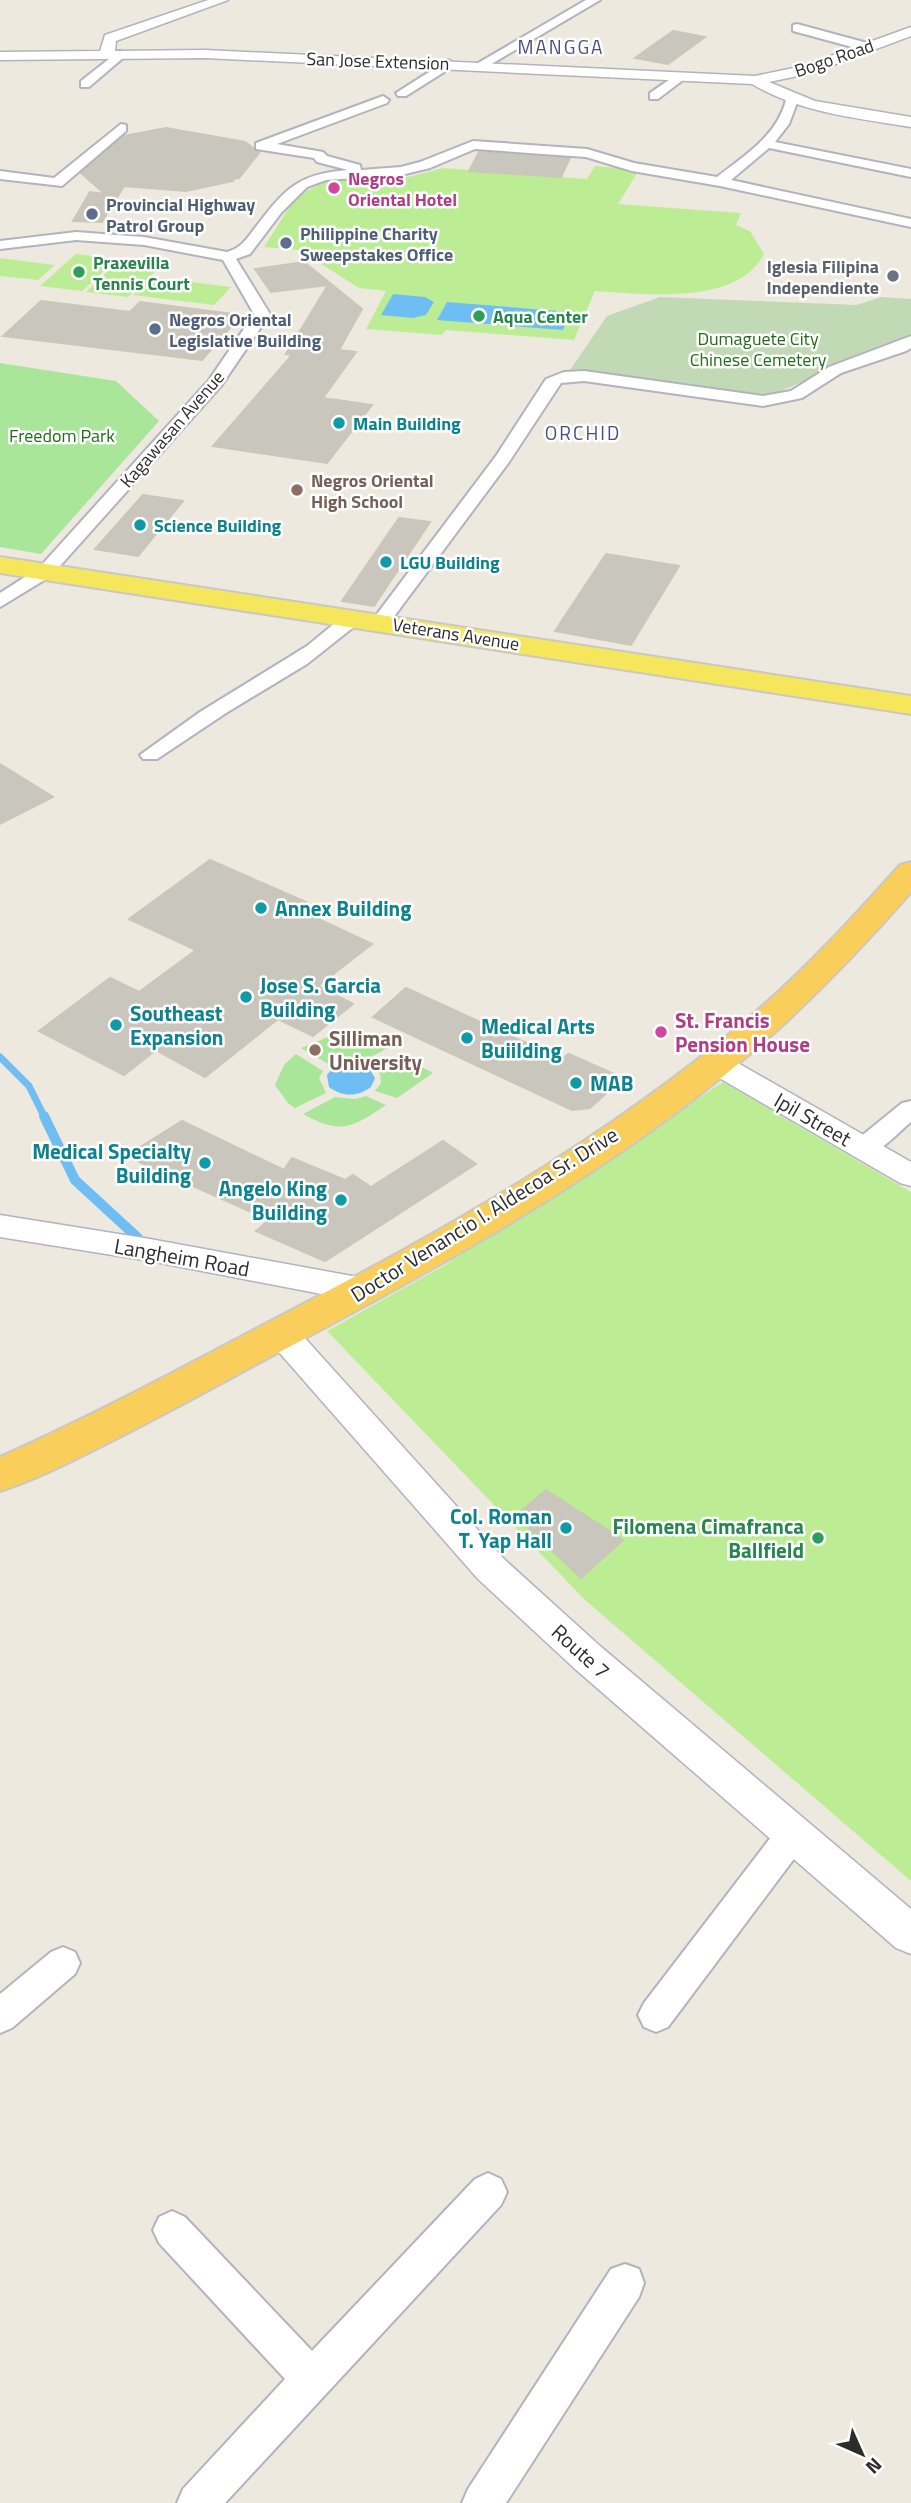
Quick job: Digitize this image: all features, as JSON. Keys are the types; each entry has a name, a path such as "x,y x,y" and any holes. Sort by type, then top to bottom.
{"highway":[{"name":"Doctor Venancio I. Aldecoa Sr. Drive","path":"0,1475 132,1412 282,1334 363,1290 569,1167 659,1105 810,982 854,938 911,872"}],"main road":[{"name":"Veterans Avenue","path":"0,565 911,705"}],"street":[{"path":"85,84 114,55 107,46 110,38 221,0"},
{"path":"479,66 594,0"},
{"path":"797,28 867,47"},
{"name":"Bogo Road","path":"755,80 794,74 911,31"},
{"name":"San Jose Extension","path":"0,56 205,54 755,80"},
{"path":"402,93 448,64"},
{"path":"654,96 679,77"},
{"path":"755,80 804,104 911,122"},
{"path":"356,173 355,166 322,159 318,155 261,146 383,100"},
{"path":"720,183 767,144 791,111 792,100"},
{"path":"0,175 57,183 121,128"},
{"path":"767,144 911,173"},
{"path":"0,245 76,236 144,241 228,257 245,251 276,210 302,184 324,177 401,171 425,165 473,145 587,153 632,167 911,223"},
{"name":"Kagawasan Avenue","path":"45,572 215,383 262,314 228,257"},
{"path":"150,755 240,695 294,666 367,620 503,458 556,379 584,376 763,401 796,395 835,370 900,348 911,341"},
{"path":"0,601 45,572"},
{"name":"Ipil Street","path":"714,1062 911,1176"},
{"path":"863,1148 911,1109"},
{"name":"Langheim Road","path":"0,1226 150,1250 363,1290"},
{"name":"Route 7","path":"282,1334 491,1569 587,1657 911,1935"},
{"path":"656,2015 793,1834"},
{"path":"0,2015 63,1964"},
{"path":"197,2503 488,2192"},
{"path":"172,2230 312,2379"},
{"path":"482,2503 625,2283"}],"green space":[{"path":"595,166 639,170 618,204 741,213 736,225 750,231 764,254 751,271 733,282 712,289 663,294 595,291 574,340 446,330 442,335 366,329 386,291 359,288 299,250 264,247 297,195 319,185 315,182 370,174 408,177 443,168 587,179"},
{"name":"Praxevilla Tennis Court","path":"76,254 117,259 82,291 40,286"},
{"path":"0,258 55,265 38,280 0,276"},
{"path":"121,259 162,265 128,297 86,292"},
{"path":"151,277 231,287 214,305 133,295"},
{"name":"Dumaguete City Chinese Cemetery","path":"660,297 857,305 881,297 911,299 911,334 890,349 852,361 764,398 570,370 607,316"},
{"name":"Freedom Park","path":"0,363 116,381 159,421 41,554 0,547"},
{"path":"359,1033 388,1048 365,1060 342,1060 330,1065 301,1048 335,1034"},
{"path":"296,1054 323,1071 319,1078 326,1093 295,1108 275,1085 284,1065"},
{"path":"400,1055 433,1073 397,1098 375,1091 381,1083 380,1073 374,1065"},
{"path":"723,1082 911,1192 911,1881 585,1600 327,1331 445,1265"},
{"path":"366,1096 386,1105 364,1119 346,1126 327,1125 303,1114 335,1097 355,1099"}],"water":[{"path":"393,294 425,297 434,302 426,315 412,318 381,315"},
{"path":"447,302 570,312 563,330 437,320"},
{"path":"347,1064 369,1068 375,1078 371,1087 361,1093 350,1094 339,1093 329,1087 327,1075 331,1070"}],"building":[{"path":"673,31 705,37 668,64 635,58"},
{"path":"166,128 245,142 259,153 239,178 231,179 233,181 186,191 124,186 102,222 73,221 90,192 105,194 81,173 124,136"},
{"path":"479,152 570,158 561,177 469,171"},
{"path":"304,262 362,309 339,350 356,352 323,398 372,405 327,463 213,446 292,355 286,354 328,285 271,292 255,269"},
{"path":"41,301 130,312 140,302 241,315 202,360 3,336"},
{"name":"Science Building","path":"143,495 183,501 138,556 95,549"},
{"name":"LGU Building","path":"399,518 430,522 374,606 342,601"},
{"path":"606,554 679,566 631,645 555,631"},
{"path":"0,764 53,797 0,824"},
{"path":"210,860 306,902 297,909 372,944 318,986 353,1004 313,1036 278,1019 205,1077 156,1050 124,1075 39,1031 110,978 139,992 196,950 129,919"},
{"name":"Medical Arts Buiilding","path":"406,988 561,1059 569,1054 623,1078 590,1108 572,1110 373,1017"},
{"name":"Angelo King Building","path":"182,1121 284,1170 292,1158 345,1180 353,1175 371,1187 443,1141 476,1164 325,1261 256,1231 269,1220 126,1156"},
{"name":"Col. Roman T. Yap Hall","path":"546,1490 623,1540 581,1578 516,1516"}],"waterway":[{"path":"0,1057 29,1086 44,1116"},
{"path":"44,1116 75,1180 138,1238"}],"place":[{"name":"Negros Oriental Hotel","path":"334,188"},
{"name":"Provincial Highway Patrol Group","path":"92,214"},
{"name":"Philippine Charity Sweepstakes Office","path":"286,243"},
{"name":"Praxevilla Tennis Court","path":"79,272"},
{"name":"Iglesia Filipina Independiente","path":"893,276"},
{"name":"Aqua Center","path":"479,316"},
{"name":"Negros Oriental Legislative Building","path":"155,329"},
{"name":"Main Building","path":"339,423"},
{"name":"Negros Oriental High School","path":"297,490"},
{"name":"Science Building","path":"140,525"},
{"name":"LGU Building","path":"386,562"},
{"name":"Annex Building","path":"261,908"},
{"name":"Jose S. Garcia Building","path":"246,997"},
{"name":"Southeast Expansion","path":"116,1025"},
{"name":"St. Francis Pension House","path":"661,1032"},
{"name":"Medical Arts Buiilding","path":"467,1038"},
{"name":"Silliman University","path":"315,1050"},
{"name":"MAB","path":"576,1083"},
{"name":"Medical Specialty Building","path":"205,1163"},
{"name":"Angelo King Building","path":"341,1200"},
{"name":"Col. Roman T. Yap Hall","path":"566,1528"},
{"name":"Filomena Cimafranca Ballfield","path":"818,1538"}],"district":[{"name":"MANGGA","path":"561,46"},
{"name":"ORCHID","path":"583,432"}]}
